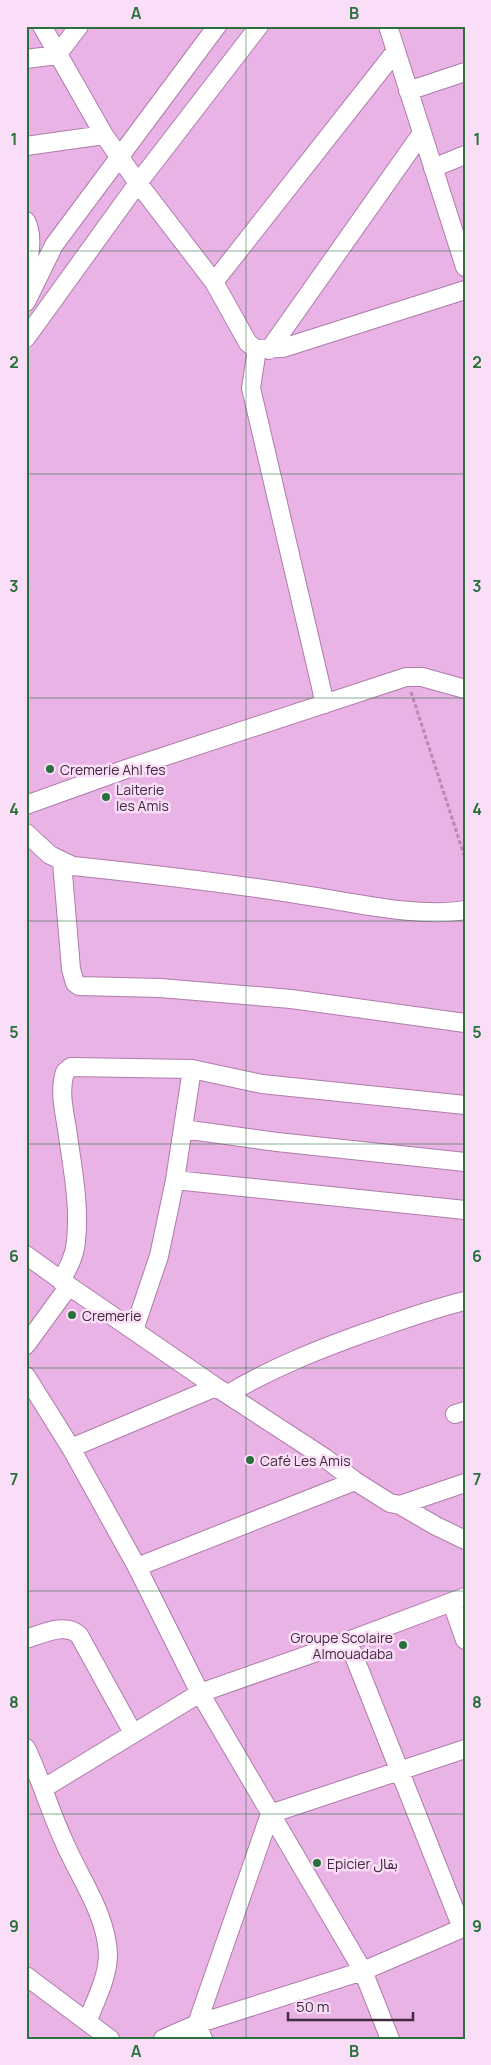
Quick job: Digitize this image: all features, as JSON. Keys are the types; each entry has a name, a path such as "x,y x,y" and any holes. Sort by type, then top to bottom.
{"street":[{"path":"42,26 104,135 138,184 214,282 248,343 263,349 283,348 465,290"},
{"path":"26,59 57,55 79,26"},
{"path":"26,302 54,245 217,26"},
{"path":"26,338 138,184 259,26"},
{"path":"388,26 465,267"},
{"path":"214,282 395,52"},
{"path":"408,91 465,72"},
{"path":"325,704 251,388 263,349 422,133"},
{"path":"26,146 104,135"},
{"path":"432,168 465,155"},
{"path":"26,221 30,236 30,253 26,274"},
{"path":"26,805 130,768 406,678 422,677 465,689"},
{"path":"26,833 50,855 73,866 302,894 362,905 436,912 465,910"},
{"path":"62,862 71,969 75,983 79,986 160,988 291,999 465,1023"},
{"path":"26,1345 65,1284 76,1242 76,1194 62,1096 63,1078 66,1070 71,1067 192,1070 262,1084 465,1104"},
{"path":"134,1330 159,1256 175,1180 192,1070"},
{"path":"183,1129 277,1142 465,1162"},
{"path":"175,1180 465,1210"},
{"path":"26,1255 65,1284 222,1391 326,1458 355,1482 465,1540"},
{"path":"71,1448 222,1391 309,1353 426,1311 465,1301"},
{"path":"26,1376 71,1448 137,1567 200,1693 363,1970 390,2039"},
{"path":"137,1567 355,1482"},
{"path":"400,1505 465,1483"},
{"path":"44,1788 200,1693 458,1600 465,1640"},
{"path":"26,1639 54,1630 66,1629 76,1632 133,1734"},
{"path":"162,2039 200,2031 363,1970 463,1927 348,1641"},
{"path":"26,1748 44,1788 62,1838 103,1923 108,1955 106,1973 88,2020"},
{"path":"270,1814 465,1749"},
{"path":"200,2031 270,1814"},
{"path":"28,1982 88,2020 110,2039"}],"path":[{"path":"406,678 465,858"}],"place":[{"name":"Cremerie Ahl fes","path":"50,769"},
{"name":"Laiterie les Amis","path":"106,797"},
{"name":"Cremerie","path":"72,1315"},
{"name":"Café Les Amis","path":"250,1460"},
{"name":"Groupe Scolaire Almouadaba","path":"403,1645"},
{"name":"Epicier بقال","path":"317,1863"}]}
